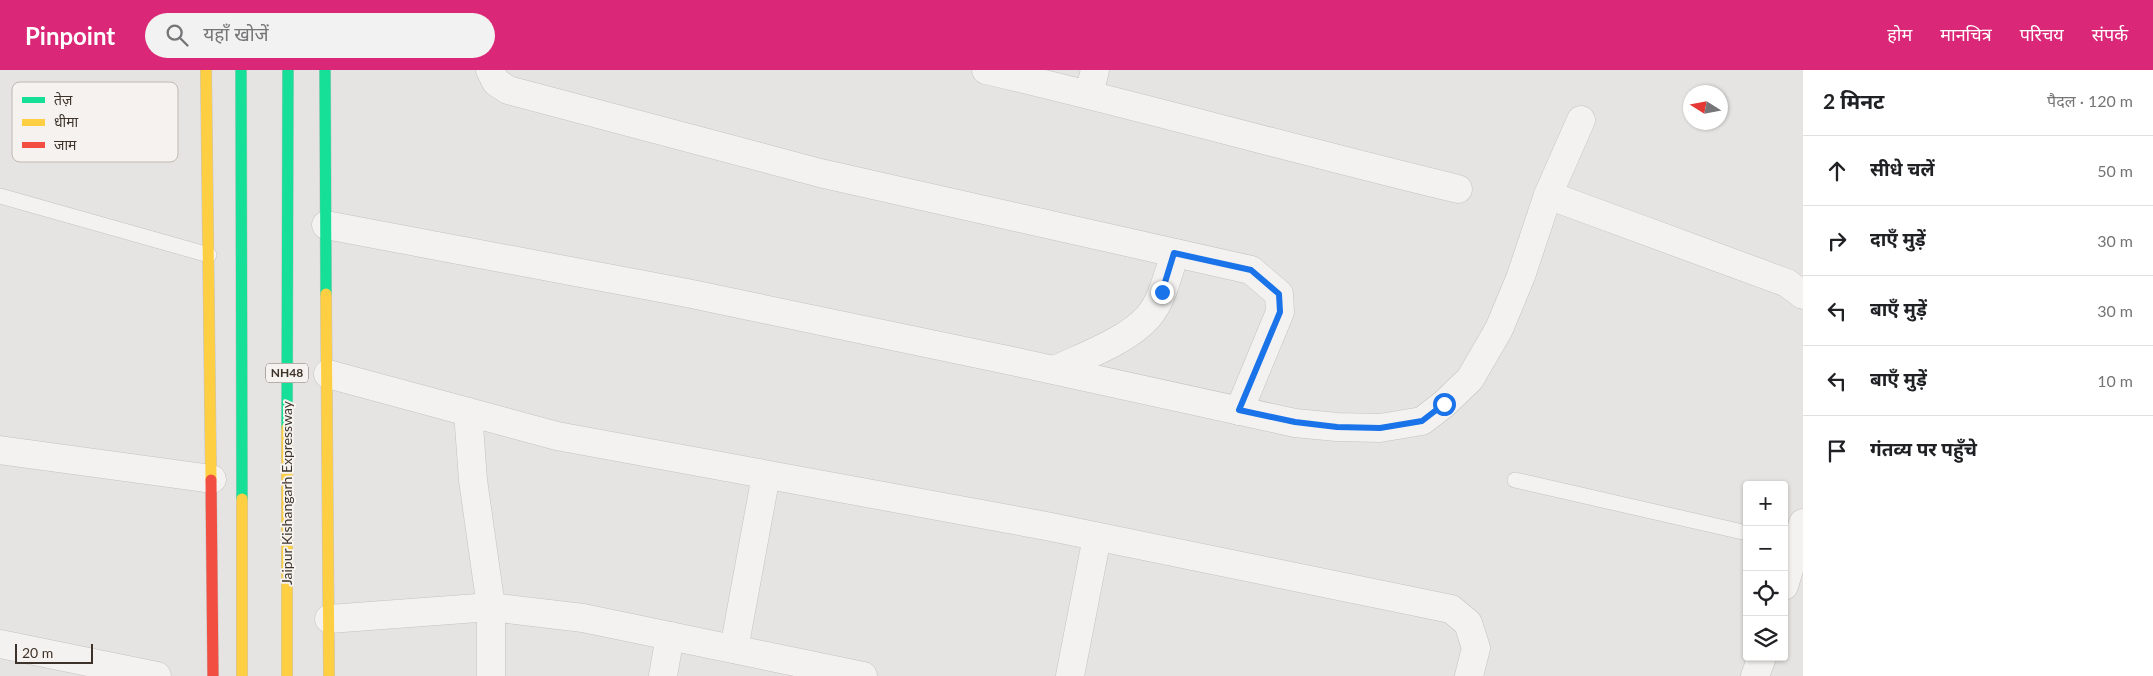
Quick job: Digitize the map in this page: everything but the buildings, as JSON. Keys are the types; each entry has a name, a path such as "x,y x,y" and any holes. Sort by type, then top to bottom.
{"main road":[{"path":"206,70 213,676"},
{"path":"240,70 242,676"},
{"name":"Jaipur Kishangarh Expressway","path":"287,676 288,70"},
{"path":"324,70 329,676"}],"street":[{"path":"490,70 496,82 508,90 782,163 1251,270 1279,294 1280,312 1239,410"},
{"path":"986,70 1092,82 1318,155 1458,189"},
{"path":"326,225 696,295 1295,422 1337,427 1380,428 1422,421 1444,404 1470,379 1499,329 1522,276 1548,194 1581,120"},
{"path":"1548,194 1786,283 1803,295"},
{"path":"1054,370 1128,334 1149,316 1162,292 1174,253"},
{"path":"328,374 558,436 1098,537 1451,609 1468,623 1476,648 1469,676"},
{"path":"468,412 473,480 491,607 491,676"},
{"path":"0,450 212,479"},
{"path":"734,649 766,475"},
{"path":"1787,571 1795,536"},
{"path":"1070,676 1098,537"},
{"path":"329,619 491,607 583,618 863,676"},
{"path":"663,676 670,636"},
{"path":"0,644 65,667 157,676"},
{"path":"1755,676 1761,661"}],"lane":[{"path":"0,196 209,255"},
{"path":"1516,480 1743,532"}],"traffic: fast":[{"path":"241,70 242,499"},
{"path":"287,428 288,70"},
{"path":"325,70 326,294"}],"traffic: slow":[{"path":"206,70 211,480"},
{"path":"326,294 329,676"},
{"path":"287,428 287,676"},
{"path":"242,499 242,676"}],"traffic: jam":[{"path":"211,480 213,676"}],"route":[{"path":"1162,292 1174,253 1251,270 1279,294 1280,312 1239,410 1295,422 1337,427 1380,428 1422,421 1444,404"}]}
